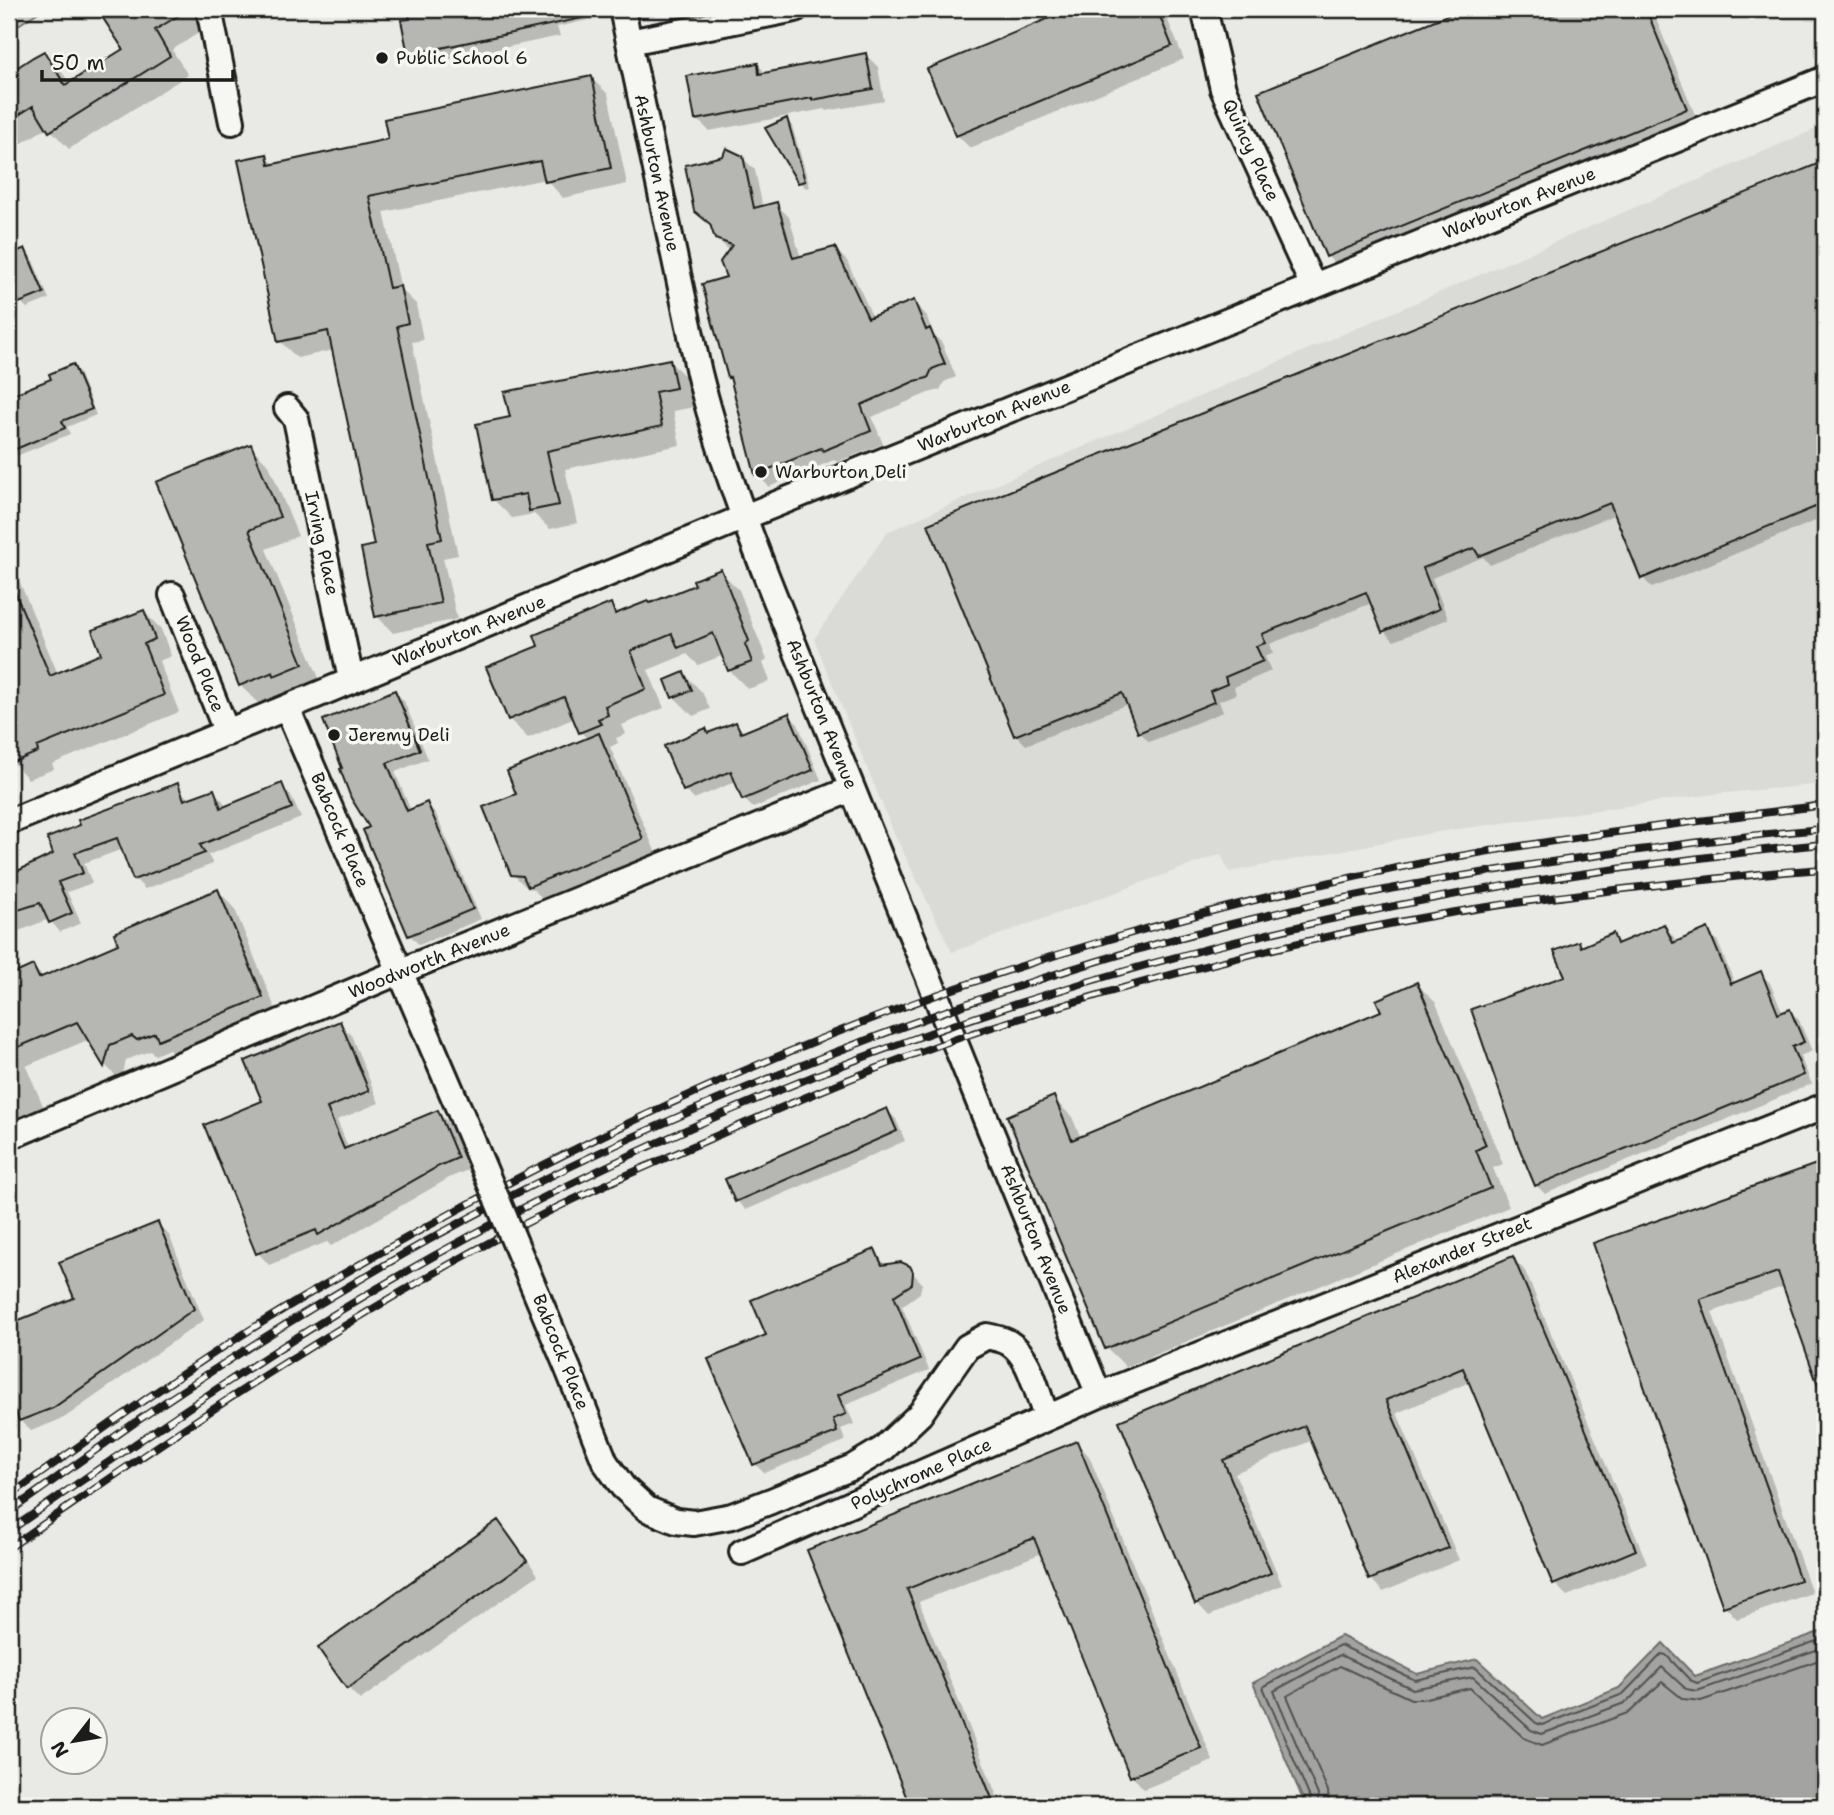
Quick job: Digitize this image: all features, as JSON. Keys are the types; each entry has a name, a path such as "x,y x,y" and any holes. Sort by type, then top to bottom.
{"street":[{"path":"209,9 232,122"},
{"name":"Ashburton Avenue","path":"622,9 699,373 711,421 744,517 852,789 1100,1395"},
{"path":"629,42 795,9"},
{"name":"Quincy Place","path":"1203,9 1223,89 1313,286"},
{"name":"Warburton Avenue","path":"9,822 744,517 1825,79"},
{"name":"Irving Place","path":"287,408 296,419 351,680"},
{"name":"Wood Place","path":"172,595 227,733"},
{"name":"Babcock Place","path":"287,708 401,971 605,1461 623,1488 647,1509 676,1521 694,1523 732,1516 854,1466 883,1449 920,1414 967,1347 987,1336 1009,1343 1027,1360 1047,1418"},
{"name":"Woodworth Avenue","path":"9,1137 401,971 852,789"},
{"name":"Alexander Street","path":"1100,1395 1825,1106"},
{"name":"Polychrome Place","path":"742,1552 1100,1395"},
{"path":"854,1466 868,1497"}],"shaded area":[{"path":"9,9 43,9 9,31"},
{"path":"1825,125 1825,784 1714,794 1437,832 1229,872 1221,854 952,952 893,831 814,639 887,532"}],"water":[{"path":"1825,1630 1825,1806 1295,1806 1304,1802 1253,1683 1341,1636 1417,1674 1477,1659 1542,1719 1619,1688 1663,1643 1695,1676"}],"building":[{"path":"112,9 189,9 155,30 170,56 49,132 33,106 9,121 9,73 33,57 44,51 65,85 123,49 101,15"},
{"path":"407,9 581,9 582,18 408,55 401,20 410,19"},
{"path":"1071,9 1157,9 1172,46 956,136 927,69"},
{"path":"1462,9 1548,9 1551,16 1568,9 1646,9 1687,109 1326,257 1258,92"},
{"path":"866,53 873,89 695,120 687,76 758,63 759,74"},
{"path":"592,76 611,168 545,182 540,161 369,196 389,288 400,286 408,323 397,326 442,539 428,542 441,603 375,617 361,548 374,545 328,331 278,342 238,160 267,154 269,165 388,139 384,119"},
{"path":"787,118 805,181 798,183 765,128"},
{"path":"726,148 743,156 754,208 777,202 793,258 835,247 868,318 914,300 926,330 930,328 945,364 932,369 928,378 861,405 871,431 755,475 730,377 728,378 702,284 726,277 720,262 732,245 715,239 710,224 694,211 685,165 723,156"},
{"path":"1825,161 1825,503 1641,579 1610,503 1479,556 1474,548 1423,568 1439,609 1382,632 1366,592 1262,634 1265,643 1256,646 1263,661 1225,677 1227,684 1210,691 1214,702 1138,733 1122,693 1014,736 928,524"},
{"path":"25,248 44,293 19,303 17,297 9,300 9,255"},
{"path":"670,359 676,388 655,392 662,426 547,451 559,505 529,511 526,494 492,500 476,424 510,417 504,392"},
{"path":"73,364 92,409 62,421 65,428 9,452 9,396 51,379 49,374"},
{"path":"251,444 280,517 249,530 303,664 274,676 273,672 239,686 156,482"},
{"path":"721,569 749,641 745,644 752,662 728,671 713,633 678,648 672,634 631,651 646,689 605,706 608,715 598,719 601,724 579,733 564,697 508,720 486,667 538,646 534,635 611,603 615,614 648,601 650,603 695,585 693,580"},
{"path":"9,578 50,676 101,654 92,630 144,610 155,639 144,644 164,695 37,747 38,752 9,764"},
{"path":"684,672 692,690 672,698 665,680"},
{"path":"395,690 420,750 387,763 407,811 427,802 473,909 408,936 363,830 369,827 351,798 323,720"},
{"path":"789,713 813,770 742,800 731,771 683,791 664,746 706,728 708,733 736,722 741,733"},
{"path":"599,733 643,839 528,887 523,876 511,875 483,807 516,794 507,771"},
{"path":"178,783 184,800 214,789 221,808 282,783 292,808 200,845 205,853 133,880 117,838 75,853 83,873 58,882 72,913 49,923 40,903 9,913 9,875 53,854 47,838 80,825 78,820"},
{"path":"218,889 263,997 158,1040 155,1033 137,1040 132,1036 110,1045 104,1067 77,1022 9,1051 9,976 33,965 39,978 118,944 114,933"},
{"path":"1664,924 1673,943 1708,928 1731,984 1761,971 1778,1014 1790,1009 1804,1042 1792,1047 1804,1075 1535,1186 1471,1009 1565,976 1554,951 1579,941 1581,947 1613,933 1617,944"},
{"path":"1417,982 1486,1145 1476,1150 1491,1188 1105,1349 1007,1116 1054,1096 1072,1140 1381,1011 1376,1000"},
{"path":"340,1021 369,1091 327,1108 344,1149 438,1110 458,1158 439,1166 318,1235 316,1230 256,1254 204,1125 262,1101 245,1061"},
{"path":"887,1108 897,1131 735,1202 725,1179"},
{"path":"1825,1161 1825,1397 1822,1397 1778,1272 1700,1299 1800,1580 1723,1607 1593,1243"},
{"path":"158,1222 194,1309 53,1408 19,1421 9,1396 9,1324 74,1298 59,1262"},
{"path":"875,1249 882,1265 901,1262 910,1266 913,1272 912,1284 894,1296 920,1360 838,1395 846,1414 833,1419 837,1432 753,1465 708,1359 766,1335 751,1300"},
{"path":"1513,1256 1636,1550 1553,1585 1463,1368 1386,1400 1448,1548 1369,1580 1305,1426 1223,1460 1271,1573 1195,1604 1119,1421"},
{"path":"1077,1441 1201,1748 1130,1777 1034,1538 907,1589 995,1806 910,1806 807,1550"},
{"path":"498,1520 527,1561 347,1689 318,1648"}],"railway":[{"path":"9,1496 216,1352 384,1250 583,1145 685,1097 788,1052 893,1011 999,973 1107,940 1209,912 1365,875 1469,854 1559,840 1825,805"},
{"path":"9,1512 226,1362 423,1243 558,1172 650,1129 901,1027 1012,988 1125,953 1339,899 1539,864 1732,838 1825,829"},
{"path":"9,1531 270,1354 432,1257 573,1183 718,1116 866,1056 1017,1004 1170,959 1325,921 1481,890 1639,866 1825,844"},
{"path":"9,1548 267,1374 467,1255 557,1207 621,1177 812,1094 920,1052 992,1027 1141,983 1293,944 1394,923 1591,893 1825,869"}],"place":[{"name":"Public School 6","path":"382,58"},
{"name":"Warburton Deli","path":"761,472"},
{"name":"Jeremy Deli","path":"334,735"}]}
